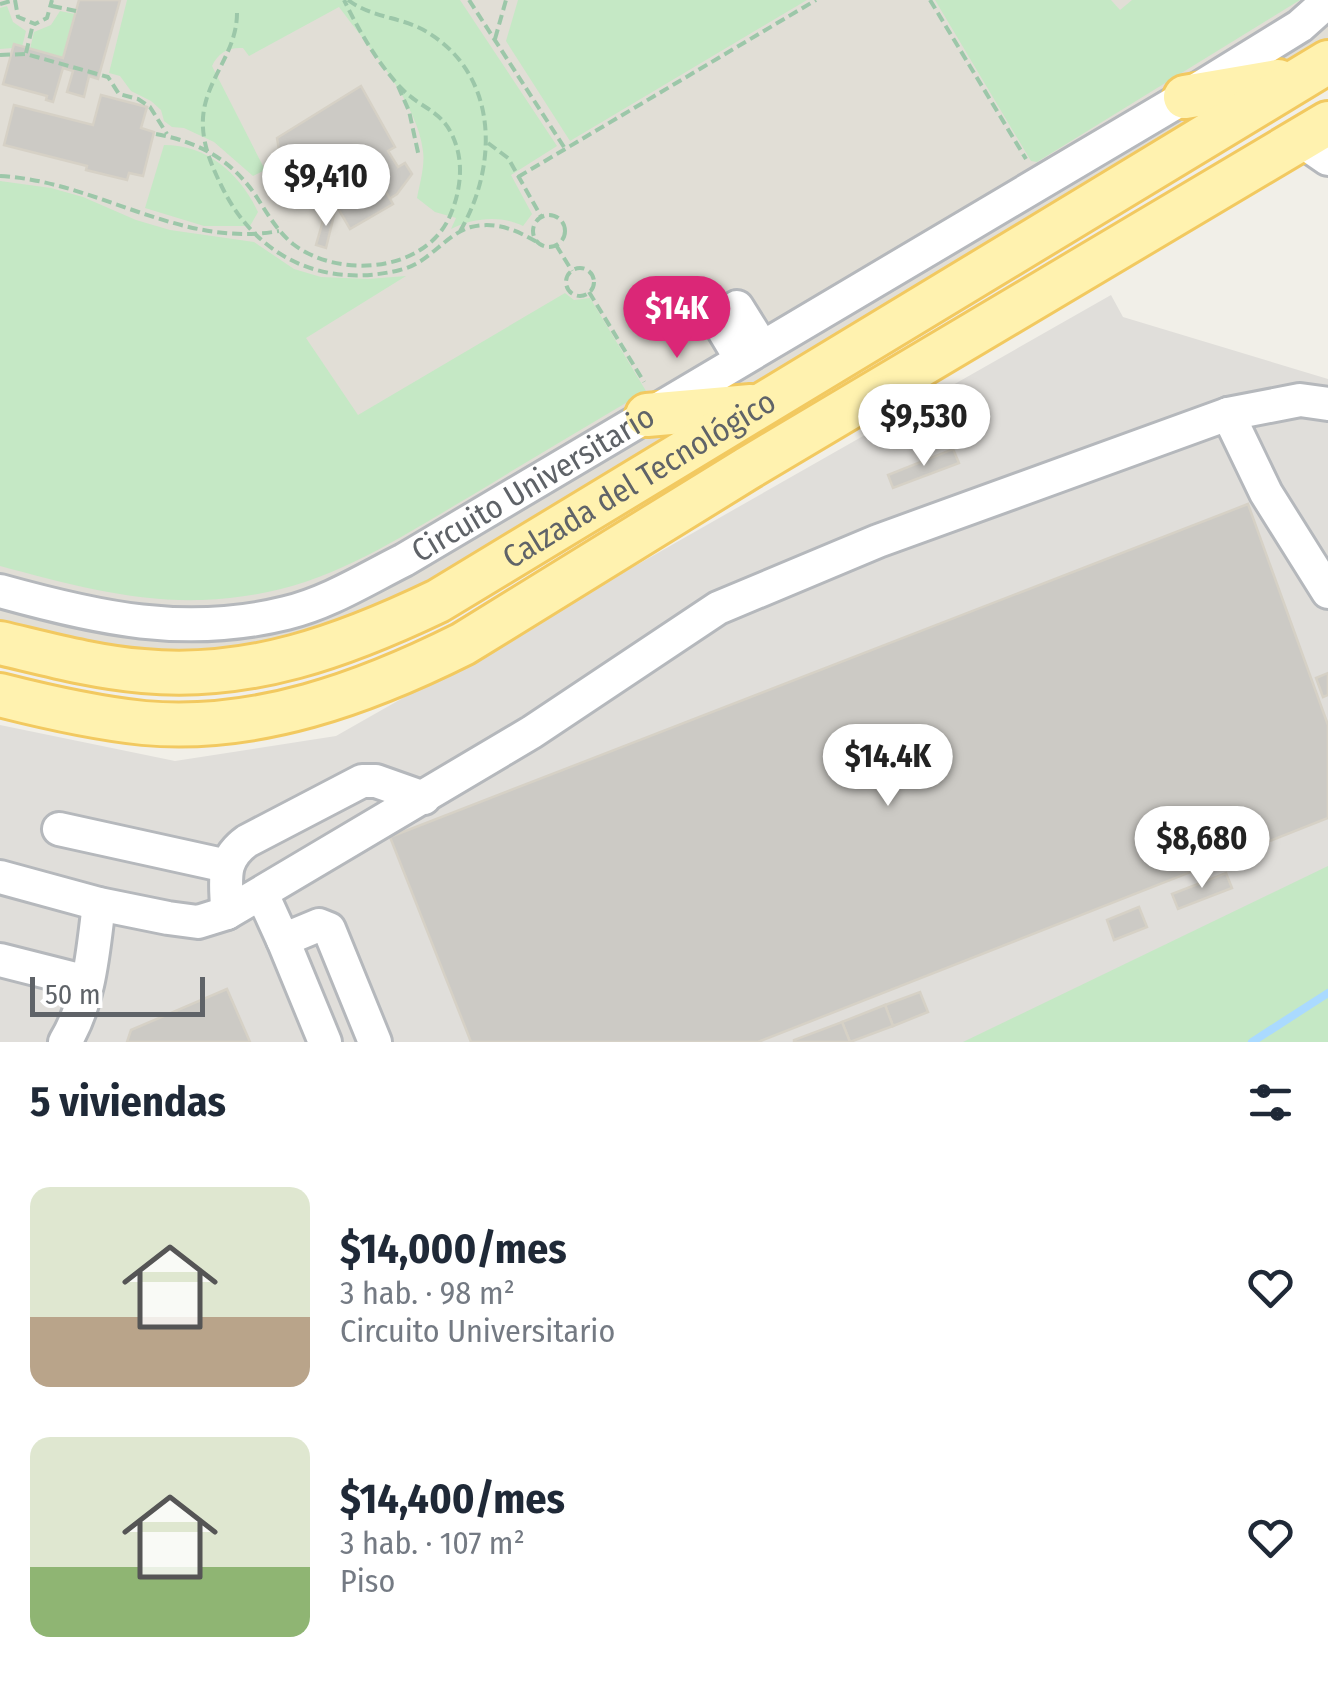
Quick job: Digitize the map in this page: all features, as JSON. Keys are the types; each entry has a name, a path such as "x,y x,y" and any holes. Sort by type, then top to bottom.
{"main road":[{"path":"1185,97 1316,69"},
{"name":"Calzada del Tecnológico","path":"0,642 78,662 144,671 206,672 262,666 316,653 370,633 438,601 1316,69"},
{"name":"Calzada del Tecnológico","path":"0,695 146,723 199,723 281,712 384,681 463,644 1178,211 1318,140"},
{"path":"1154,167 1178,211"},
{"path":"649,404 762,405"}],"street":[{"name":"Circuito Universitario","path":"0,591 118,621 202,625 288,612 327,598 404,560 649,404 752,353 1185,97 1300,26 1328,1"},
{"path":"727,313 752,353"},
{"path":"0,877 99,904 198,922 227,913 532,732 718,608 878,541 1228,414 1300,400 1328,404"},
{"path":"1228,414 1266,493 1328,592"},
{"path":"227,913 227,866 233,851 248,841 362,781 376,781 424,798"},
{"path":"58,829 227,866"},
{"path":"262,894 325,1042"},
{"path":"65,1042 78,1019 99,904"},
{"path":"284,940 318,925 330,929 374,1042"},
{"path":"0,960 87,982"}],"path":[{"path":"0,4 14,0 18,17 33,24 47,18 52,3 76,11"},
{"path":"156,134 190,141 208,151 249,185 279,231 316,257 360,264 401,261 420,253 434,242 452,212 460,162 457,147 441,118 395,80 354,21 346,0"},
{"path":"237,13 237,33 205,96 203,131 224,190 254,236 302,268 352,276 401,270 424,261 458,232 482,184 488,131 478,95 462,66 441,42 418,27 371,13 346,0"},
{"path":"469,0 566,149"},
{"path":"495,40 506,0"},
{"path":"518,177 816,0"},
{"path":"930,0 1029,164"},
{"path":"26,54 33,24"},
{"path":"0,56 26,54 108,77 119,94 150,107 164,133 174,138"},
{"path":"395,80 409,111 419,157"},
{"path":"488,142 508,158 542,218"},
{"path":"0,176 82,190 175,225 254,236 279,231"},
{"path":"458,232 486,225 501,226 546,247 556,245 564,233 562,223 554,216 542,218 533,228 536,242"},
{"path":"556,245 572,271"},
{"path":"582,268 590,272 594,284 589,292 576,296 569,290 567,277 572,271 582,268"},
{"path":"589,292 649,404"}],"shaded area":[{"path":"0,0 1328,0 1328,44 425,586 361,621 226,655 87,647 0,622"},
{"path":"1111,295 1123,317 1328,379 1328,876 979,1042 0,1042 0,725 175,761 336,736"}],"green space":[{"path":"127,0 460,0 557,146 511,175 532,214 523,226 487,219 451,229 456,218 435,212 417,198 423,157 412,114 390,75 339,7 249,56 243,48 228,50 212,66 265,170 253,176 214,142 184,128 172,127 151,101 131,91 120,76 109,73"},
{"path":"518,0 807,0 570,141 506,41"},
{"path":"935,0 1111,0 1120,10 1132,0 1300,0 1037,162 1031,161"},
{"path":"7,6 13,22 26,31 22,47 0,49 0,8"},
{"path":"60,11 75,14 63,58 30,49 34,32 51,25"},
{"path":"164,145 195,150 232,174 258,212 250,226 204,226 145,208"},
{"path":"0,181 83,197 170,230 254,242 294,269 321,277 406,276 306,338 358,415 565,293 574,300 590,298 646,391 373,552 278,590 202,600 150,598 0,566"},
{"path":"1328,866 1328,1042 963,1042"}],"building":[{"path":"79,0 120,0 98,79 89,76 84,97 67,92 73,71 63,68 53,102 46,100 47,96 3,84 14,44 63,58"},
{"path":"361,86 395,147 388,151 398,167 405,163 412,174 397,194 362,216 318,201 299,189 281,161 277,138"},
{"path":"101,95 147,107 141,128 154,132 143,176 129,173 127,180 4,145 14,105 93,125"},
{"path":"379,180 393,204 350,229 336,205"},
{"path":"331,205 336,207 326,248 316,245"},
{"path":"953,449 959,463 893,488 888,475"},
{"path":"1248,504 1328,725 1328,818 758,1042 471,1042 390,837"},
{"path":"1328,673 1328,695 1323,697 1316,678"},
{"path":"1226,873 1232,888 1178,909 1172,894"},
{"path":"1139,907 1147,927 1114,940 1107,920"},
{"path":"227,989 250,1042 127,1042 131,1030"},
{"path":"920,992 928,1012 893,1026 885,1005"},
{"path":"885,1005 893,1026 850,1042 842,1022"},
{"path":"842,1022 850,1042 794,1042 794,1040"}],"waterway":[{"path":"1252,1042 1328,993"}]}
